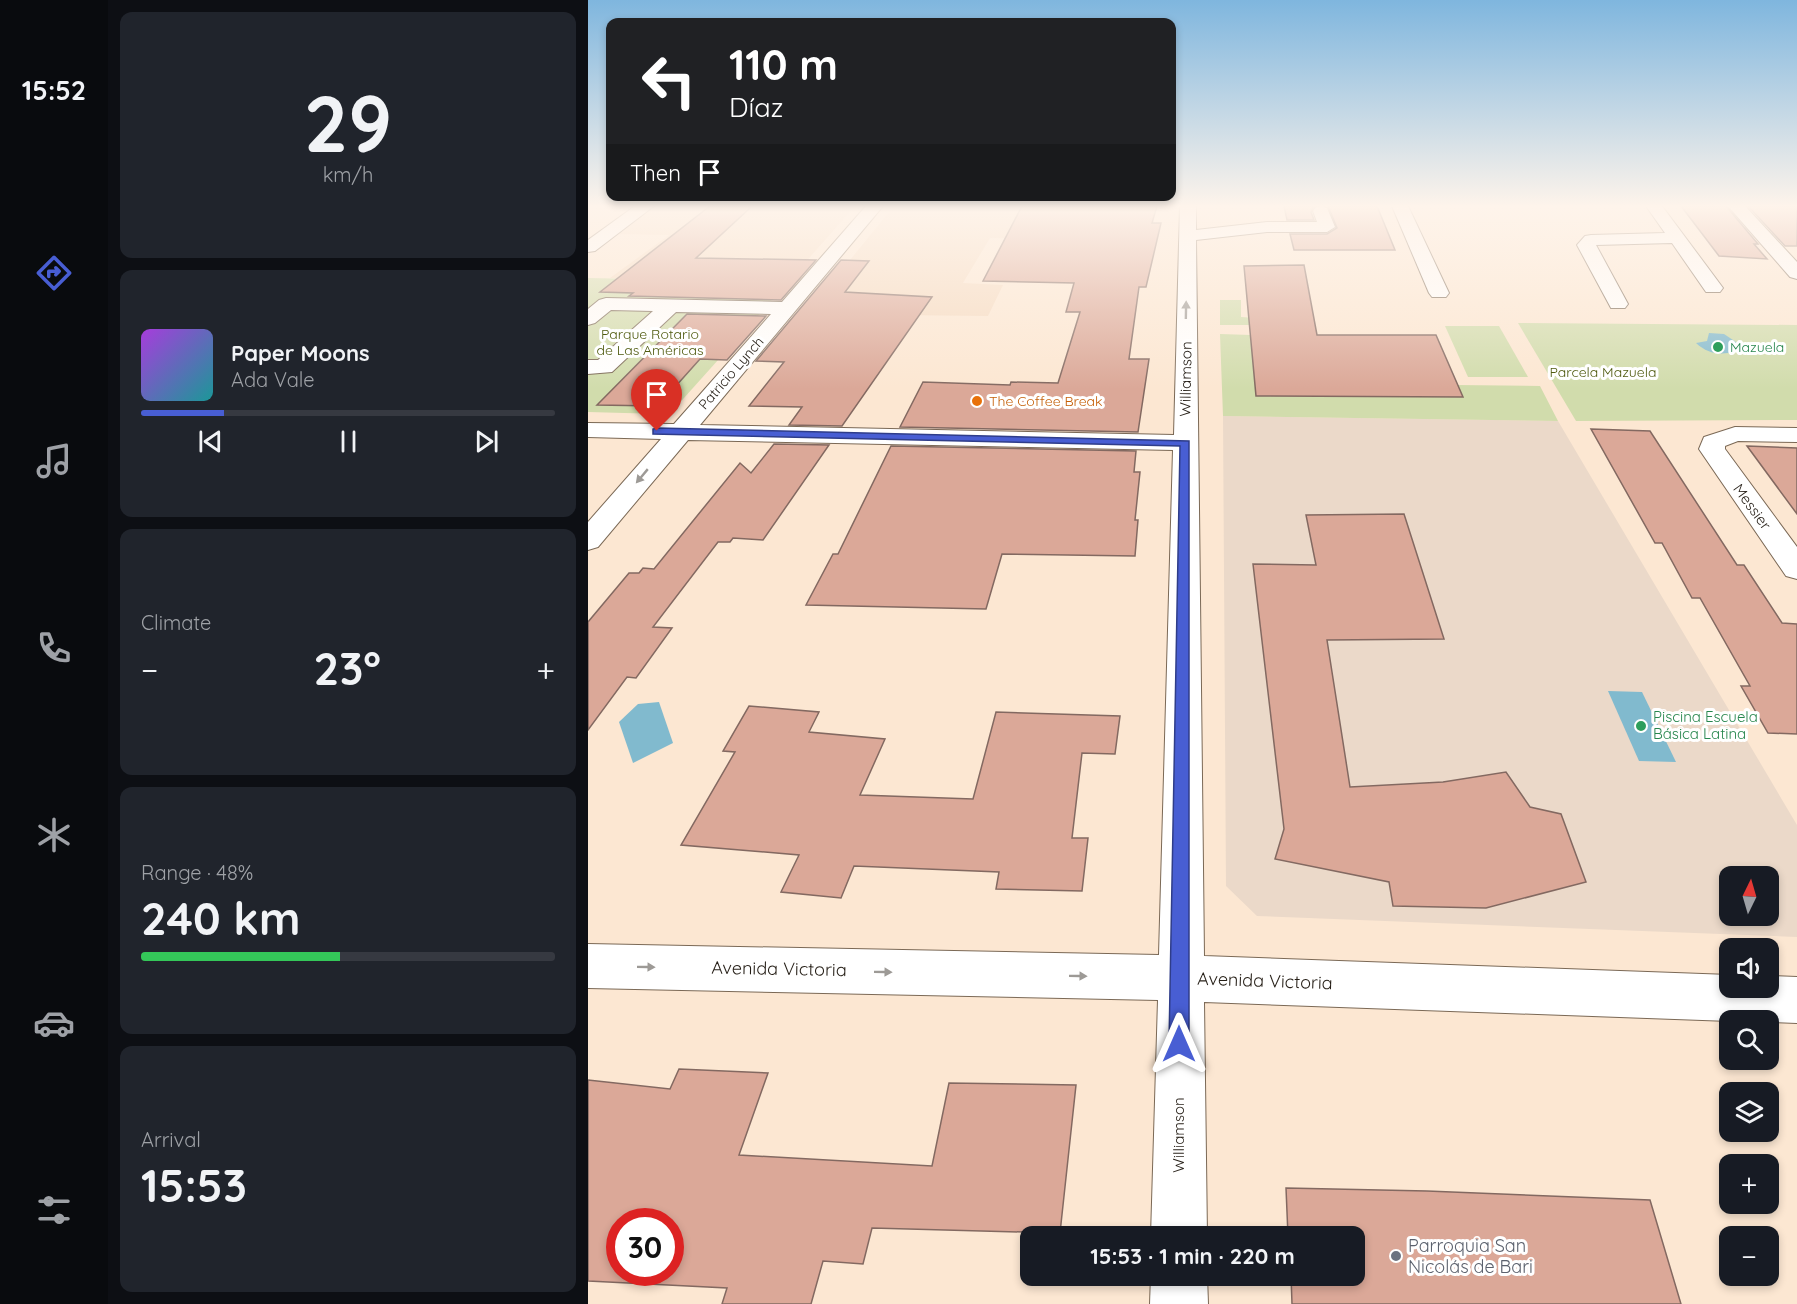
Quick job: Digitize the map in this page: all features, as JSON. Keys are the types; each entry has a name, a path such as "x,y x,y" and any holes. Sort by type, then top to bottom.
{"street":[{"name":"Patricio Lynch","path":"588,540 822,267"},
{"name":"Williamson","path":"1179,1226 1179,978 1185,443 1191,267"},
{"path":"1427,267 1439,293"},
{"path":"1598,267 1618,304"},
{"path":"1697,267 1713,288"},
{"path":"588,319 606,304 786,309"},
{"path":"588,367 604,367 670,306"},
{"path":"588,430 1185,443"},
{"name":"Messier","path":"1797,435 1734,434 1713,442 1712,449 1797,569"},
{"name":"Avenida Victoria","path":"588,966 1179,978 1797,1000"},
{"path":"1179,1286 1179,1304"}],"shaded area":[{"path":"625,267 801,267 788,282 610,278"},
{"path":"844,267 973,267 963,283 1003,285 988,316 806,314"},
{"path":"1223,416 1558,421 1797,825 1797,937 1257,916 1226,886"}],"green space":[{"name":"Parque Rotario de Las Américas","path":"588,278 788,282 675,408 661,414 588,412"},
{"path":"1220,300 1241,300 1241,317 1256,318 1251,325 1220,325"},
{"name":"Parcela Mazuela","path":"1518,323 1797,325 1797,420 1576,421"},
{"path":"1445,326 1499,326 1528,377 1468,377"},
{"path":"1220,334 1251,335 1256,396 1462,397 1457,385 1540,386 1558,421 1223,416"}],"water":[{"name":"Mazuela","path":"1709,333 1724,334 1736,342 1735,352 1714,353 1696,343 1707,341"},
{"name":"Piscina Escuela Básica Latina","path":"1608,691 1642,692 1676,762 1639,761"},
{"path":"659,702 673,743 633,763 619,722 638,704"}],"building":[{"path":"632,267 810,267 781,300 629,296 633,293 600,292"},
{"path":"835,267 864,267 845,292 932,297 842,426 789,425 802,407 749,406 784,362 756,361"},
{"path":"990,267 1151,267 1146,287 1139,287 1129,359 1149,359 1138,432 900,427 923,382 1010,385 1011,382 1058,383 1080,312 1066,312 1074,283 983,281"},
{"path":"1244,267 1304,267 1317,335 1436,335 1463,397 1256,396"},
{"path":"687,314 766,316 727,360 700,359 658,406 597,405"},
{"path":"1591,429 1650,431 1737,565 1744,565 1782,623 1797,624 1797,734 1768,733 1741,686 1750,686 1700,598 1692,598 1662,543 1655,543"},
{"path":"774,444 829,445 763,540 733,538 730,542 718,542 653,627 672,628 636,678 627,677 588,730 588,622 629,573 639,573 643,568 654,569 740,463 751,473"},
{"path":"891,446 1136,451 1134,472 1140,472 1135,520 1138,520 1135,556 1002,554 986,609 806,605 833,554 838,554"},
{"path":"1747,446 1797,448 1797,514"},
{"path":"1404,514 1444,639 1327,640 1350,787 1443,782 1506,772 1530,807 1561,814 1586,882 1486,908 1393,906 1389,882 1275,859 1284,829 1253,564 1316,565 1306,515"},
{"path":"749,706 819,712 809,732 885,739 860,795 973,799 996,712 1120,716 1115,754 1082,753 1072,838 1088,838 1082,891 996,889 999,872 854,866 841,898 781,892 799,855 681,845 735,752 723,751"},
{"path":"679,1069 768,1073 739,1155 932,1166 949,1083 1076,1085 1061,1226 1020,1226 1020,1232 872,1228 863,1264 823,1261 811,1304 722,1304 727,1288 684,1286 684,1208 606,1208 606,1282 588,1281 588,1080 670,1089"},
{"path":"1286,1188 1650,1200 1681,1304 1292,1304 1291,1286 1365,1286 1365,1226 1288,1226"}],"place":[{"name":"Mazuela","path":"1718,347"},
{"name":"The Coffee Break","path":"977,401"},
{"name":"Piscina Escuela Básica Latina","path":"1641,726"},
{"name":"Parroquia San Nicolás de Bari","path":"1396,1256"}],"route":[{"path":"657,431 1185,443 1179,1044"}]}
